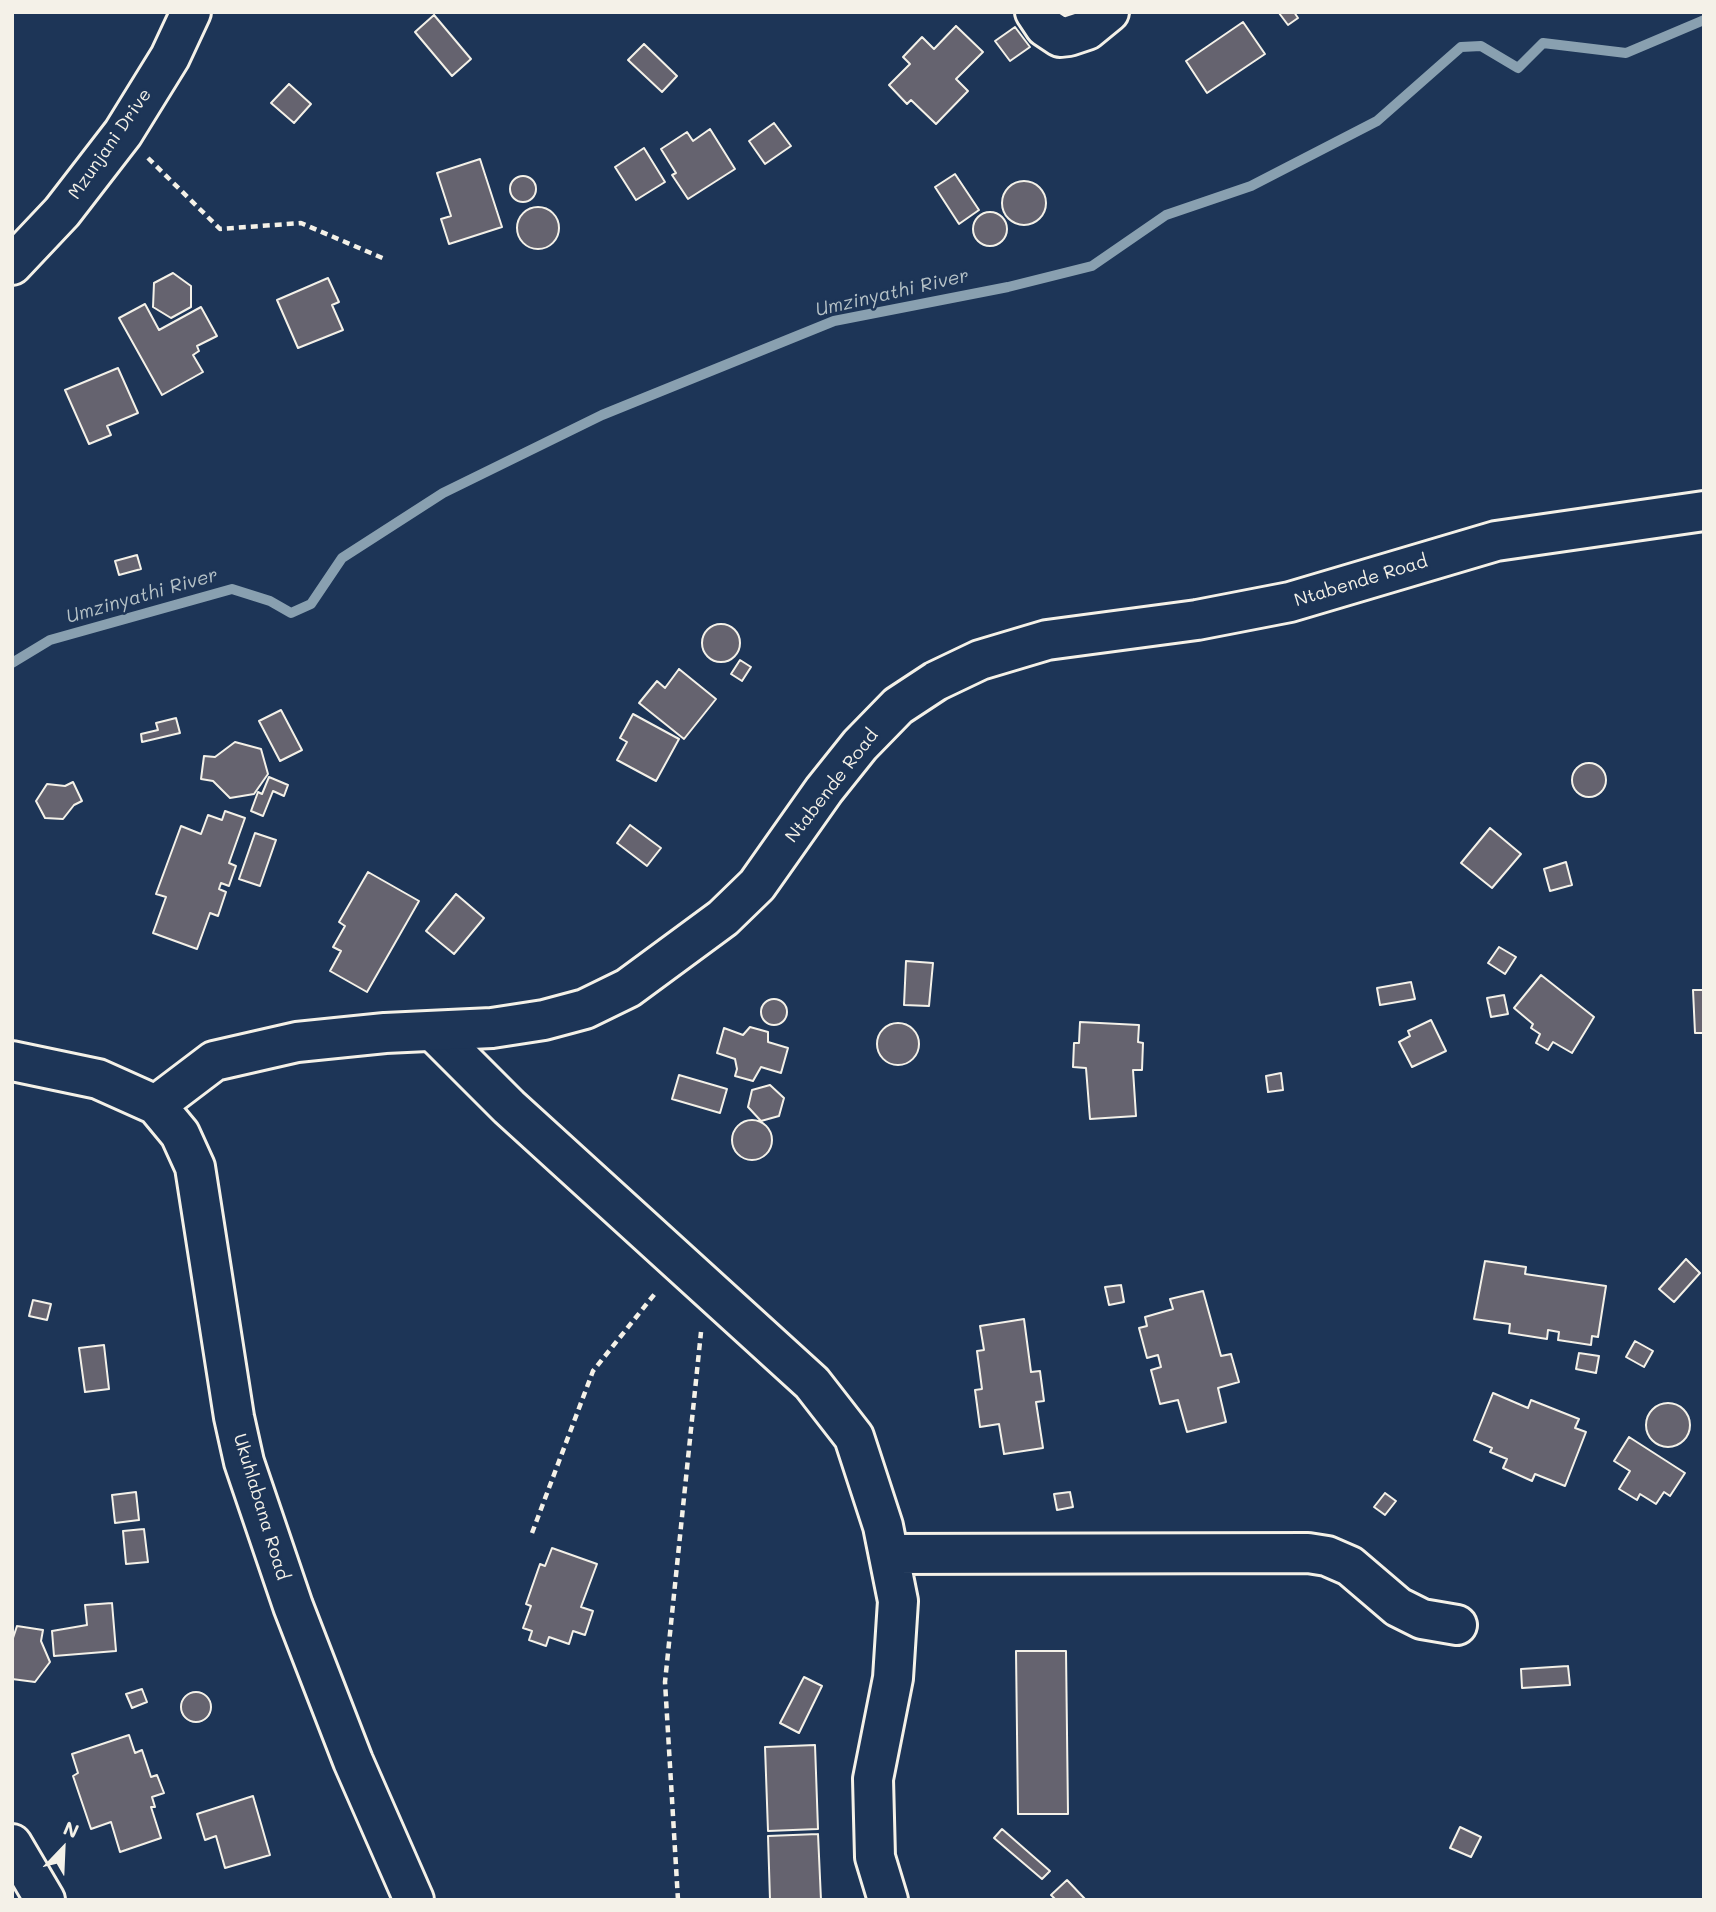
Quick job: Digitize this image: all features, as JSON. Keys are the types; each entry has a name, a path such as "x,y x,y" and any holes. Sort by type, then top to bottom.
{"street":[{"name":"Mzunjani Drive","path":"12,265 62,212 123,133 170,57 191,12"},
{"path":"1035,12 1045,27 1060,37 1087,30 1110,12"},
{"name":"Ntabende Road","path":"156,1105 214,1061 297,1042 492,1028 544,1020 585,1009 628,988 723,918 757,885 824,790 860,745 898,706 936,681 980,660 1047,640 1197,620 1290,603 1496,541 1704,511"},
{"path":"433,1031 509,1107 812,1383 854,1437 883,1525 898,1601 893,1678 873,1779 874,1857 888,1900"},
{"path":"12,1060 98,1079 156,1105"},
{"name":"Ukuhlabana Road","path":"156,1105 180,1134 195,1167 234,1417 258,1509 348,1748 414,1900"},
{"path":"889,1554 1308,1553 1327,1556 1350,1566 1398,1607 1422,1619 1457,1625"},
{"path":"12,1844 45,1900"}],"path":[{"path":"123,133 220,229 301,223 387,260"},
{"path":"532,1533 593,1371 667,1279 695,1276 665,1682 678,1900"}],"building":[{"path":"1294,12 1298,18 1288,25 1279,13"},
{"path":"434,15 471,59 452,76 415,32"},
{"path":"1243,22 1265,54 1207,93 1186,61"},
{"path":"956,26 983,52 956,79 968,91 936,124 911,100 907,104 889,85 910,64 903,57 922,37 934,49"},
{"path":"1015,27 1030,47 1010,61 995,41"},
{"path":"644,44 677,76 662,92 628,60"},
{"path":"289,84 311,104 294,123 271,103"},
{"path":"774,123 791,146 765,164 749,141"},
{"path":"710,129 735,169 688,199 672,175 676,173 661,149 687,132 693,141"},
{"path":"644,148 665,182 636,200 615,167"},
{"path":"480,159 502,227 449,244 441,219 451,216 437,173"},
{"path":"955,174 979,210 959,224 935,187"},
{"path":"523,176 532,180 536,189 532,198 523,202 514,198 510,189 514,180"},
{"path":"1024,181 1039,188 1046,203 1039,218 1024,225 1009,218 1002,203 1009,188"},
{"path":"538,207 553,213 559,228 553,243 538,249 523,243 517,228 523,213"},
{"path":"990,212 1002,217 1007,229 1002,241 990,246 978,241 973,229 978,217"},
{"path":"173,273 191,286 191,307 171,318 153,307 154,283"},
{"path":"328,278 339,302 332,305 343,330 298,348 277,300"},
{"path":"145,304 159,330 201,307 217,336 197,346 199,351 193,355 203,372 162,395 119,318"},
{"path":"118,368 138,413 107,426 111,435 89,444 65,390"},
{"path":"137,555 141,569 119,575 115,561"},
{"path":"721,624 734,630 740,643 734,656 721,662 708,656 702,643 708,630"},
{"path":"740,660 751,667 742,681 731,674"},
{"path":"679,669 716,699 684,739 639,703 657,681 665,688"},
{"path":"281,710 302,750 280,761 259,721"},
{"path":"633,714 679,739 656,781 617,760 627,742 620,738"},
{"path":"176,718 180,733 142,742 141,734 158,730 156,723"},
{"path":"235,742 261,749 268,774 254,794 230,798 213,781 201,779 204,756 215,757"},
{"path":"1589,763 1601,768 1606,780 1601,792 1589,797 1577,792 1572,780 1577,768"},
{"path":"269,777 288,785 284,796 273,791 263,816 251,811 258,792 262,794"},
{"path":"73,782 82,801 74,805 63,819 45,818 36,801 47,784 65,786"},
{"path":"225,811 245,818 229,863 236,866 229,886 221,883 219,889 226,892 218,916 210,913 197,949 153,933 166,897 156,894 181,826 201,834 208,815 222,820"},
{"path":"630,825 661,848 647,866 617,843"},
{"path":"1490,828 1521,854 1492,888 1461,863"},
{"path":"255,833 276,840 260,886 239,879"},
{"path":"1566,862 1572,885 1550,891 1544,869"},
{"path":"368,872 419,901 367,992 330,971 341,951 333,947 345,926 339,922"},
{"path":"456,894 484,918 454,954 426,931"},
{"path":"1499,947 1516,957 1505,974 1488,963"},
{"path":"906,961 933,963 929,1006 904,1005"},
{"path":"1541,975 1594,1017 1572,1053 1553,1042 1548,1050 1536,1043 1540,1034 1531,1028 1533,1024 1514,1008"},
{"path":"1411,982 1415,999 1380,1005 1377,988"},
{"path":"1693,990 1704,990 1704,1033 1695,1033"},
{"path":"1504,995 1508,1014 1491,1017 1487,998"},
{"path":"774,999 783,1003 787,1012 783,1021 774,1025 765,1021 761,1012 765,1003"},
{"path":"1431,1020 1446,1051 1412,1067 1399,1042 1410,1036 1408,1031"},
{"path":"1080,1022 1139,1025 1138,1042 1143,1043 1142,1070 1133,1070 1136,1116 1090,1119 1086,1068 1073,1067 1074,1043 1079,1043"},
{"path":"898,1023 913,1029 919,1044 913,1059 898,1065 883,1059 877,1044 883,1029"},
{"path":"750,1027 768,1032 768,1042 788,1048 781,1073 761,1067 753,1081 735,1076 735,1059 717,1053 724,1028 743,1035"},
{"path":"1281,1073 1283,1090 1268,1092 1266,1076"},
{"path":"679,1075 727,1089 720,1113 672,1099"},
{"path":"770,1085 784,1098 779,1116 761,1121 748,1107 752,1090"},
{"path":"752,1120 760,1121 766,1126 771,1132 771,1148 766,1154 760,1159 752,1160 744,1159 738,1154 733,1148 732,1140 733,1132 738,1126 744,1121"},
{"path":"1686,1259 1700,1273 1674,1302 1659,1289"},
{"path":"1485,1261 1526,1267 1525,1274 1606,1286 1598,1337 1592,1336 1591,1345 1558,1340 1559,1332 1548,1330 1547,1339 1509,1333 1510,1324 1474,1319"},
{"path":"1121,1285 1124,1302 1109,1305 1105,1287"},
{"path":"1203,1291 1221,1356 1231,1354 1239,1382 1218,1388 1226,1422 1187,1432 1178,1400 1160,1404 1151,1370 1161,1367 1158,1355 1147,1358 1139,1328 1147,1326 1145,1317 1173,1309 1170,1299"},
{"path":"33,1300 51,1304 47,1320 29,1316"},
{"path":"1024,1319 1031,1372 1040,1371 1044,1401 1036,1402 1043,1448 1004,1454 999,1424 980,1427 975,1390 982,1389 977,1351 984,1350 980,1326"},
{"path":"1635,1341 1653,1351 1644,1367 1626,1357"},
{"path":"104,1345 109,1389 85,1392 79,1348"},
{"path":"1579,1353 1599,1356 1596,1373 1576,1369"},
{"path":"1493,1393 1528,1408 1531,1400 1579,1419 1575,1428 1586,1432 1565,1486 1535,1474 1532,1481 1503,1468 1507,1459 1490,1452 1492,1448 1474,1440"},
{"path":"1668,1403 1683,1410 1690,1425 1683,1440 1668,1447 1653,1440 1646,1425 1653,1410"},
{"path":"1629,1437 1685,1473 1670,1496 1664,1492 1656,1504 1640,1494 1637,1500 1619,1489 1630,1471 1614,1461"},
{"path":"136,1492 139,1520 115,1523 112,1495"},
{"path":"1070,1492 1073,1507 1057,1510 1054,1494"},
{"path":"1385,1493 1396,1501 1385,1515 1374,1507"},
{"path":"144,1529 148,1562 126,1564 123,1531"},
{"path":"552,1548 597,1564 581,1607 593,1611 585,1635 573,1631 569,1644 549,1637 546,1646 529,1640 532,1631 523,1628 531,1606 526,1604 540,1564 545,1566"},
{"path":"112,1603 116,1651 54,1656 52,1631 87,1625 85,1605"},
{"path":"17,1626 43,1630 41,1641 50,1662 35,1682 12,1679 12,1641"},
{"path":"1016,1651 1066,1651 1068,1814 1018,1814"},
{"path":"1568,1666 1570,1685 1522,1688 1521,1669"},
{"path":"804,1677 822,1686 799,1733 780,1723"},
{"path":"142,1689 147,1702 132,1708 126,1694"},
{"path":"196,1692 202,1693 210,1701 210,1713 202,1721 196,1722 190,1721 182,1713 181,1707 182,1701 190,1693"},
{"path":"129,1735 135,1753 142,1750 151,1777 157,1775 164,1793 152,1797 155,1807 151,1807 161,1838 120,1852 111,1822 91,1829 73,1776 78,1773 72,1754"},
{"path":"815,1745 818,1829 768,1831 765,1747"},
{"path":"253,1796 270,1855 225,1868 216,1836 205,1840 197,1814"},
{"path":"1460,1827 1481,1837 1471,1857 1450,1848"},
{"path":"1002,1829 1050,1871 1042,1879 994,1838"},
{"path":"818,1834 821,1900 770,1900 768,1836"},
{"path":"1067,1880 1084,1900 1056,1900 1051,1895"}],"waterway":[{"name":"Umzinyathi River","path":"12,663 50,640 232,589 270,601 291,613 311,604 342,558 443,493 602,415 834,321 1008,287 1092,266 1166,215 1251,186 1377,121 1461,47 1481,46 1518,68 1543,43 1626,53 1704,20"}]}
